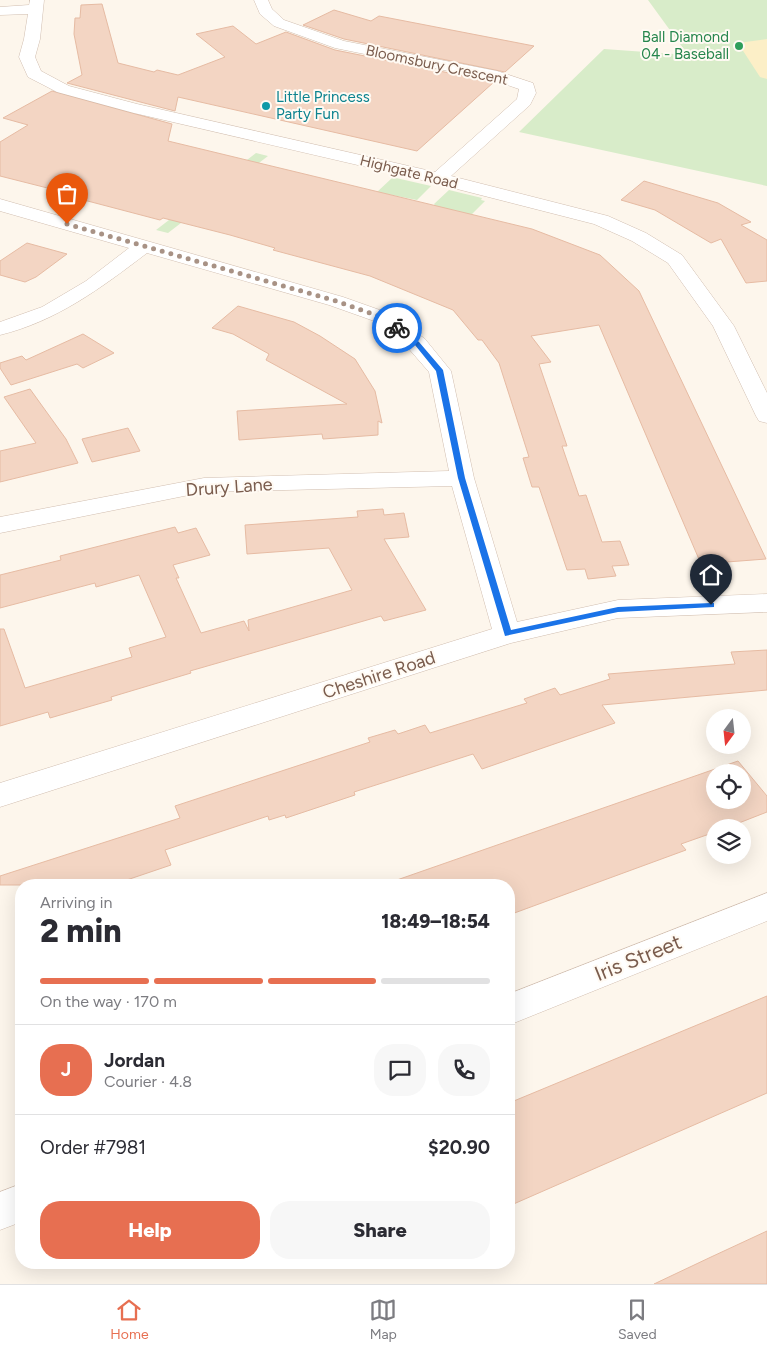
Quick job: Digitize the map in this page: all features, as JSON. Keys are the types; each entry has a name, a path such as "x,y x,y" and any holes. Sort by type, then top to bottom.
{"street":[{"name":"Bloomsbury Crescent","path":"261,0 265,11 279,23 340,45 497,76 526,86 528,94 524,101 438,179"},
{"name":"Highgate Road","path":"36,4 32,39 27,57 34,74 62,89 601,220 639,237 675,259 723,326 767,416"},
{"path":"0,11 36,4"},
{"path":"0,204 142,247 336,301 384,318 417,344 440,370 462,478 508,634"},
{"path":"0,329 49,311 93,285 142,247"},
{"name":"Drury Lane","path":"0,525 204,485 462,478"},
{"name":"Cheshire Road","path":"0,795 508,634 618,610 767,603"},
{"name":"Iris Street","path":"515,1008 767,907"},
{"path":"0,1211 15,1205"}],"green space":[{"path":"648,0 767,0 767,186 519,132 604,49 688,55"},
{"path":"256,153 268,156 168,233 156,230"},
{"path":"392,178 431,186 417,200 377,192"},
{"path":"449,190 482,198 481,200 485,201 471,215 436,207 434,204"}],"sand":[{"path":"767,39 767,79 760,77 738,43"}],"building":[{"path":"102,4 118,63 154,72 157,70 178,75 225,57 196,34 233,26 256,44 286,32 335,50 494,82 417,151 178,97 175,111 67,83 82,75 74,34 75,18 80,18 81,5"},
{"path":"334,10 371,21 379,16 534,46 505,72 344,39 303,25"},
{"path":"52,91 172,124 168,141 532,229 600,255 639,291 766,559 701,564 599,325 531,336 551,362 539,364 567,446 562,446 579,496 586,495 602,542 620,541 629,565 612,566 616,576 588,579 585,569 567,570 539,487 532,487 523,458 529,457 499,363 482,340 478,340 453,310 370,276 273,250 275,248 230,235 163,218 160,220 80,199 83,197 0,176 0,142 28,125 3,118"},
{"path":"644,181 718,203 751,222 741,225 767,240 767,281 746,283 721,239 711,243 655,210 621,200"},
{"path":"27,243 67,254 36,277 25,282 0,275 0,261"},
{"path":"238,306 294,322 320,336 355,359 375,391 382,423 378,421 378,435 323,439 322,434 239,440 237,411 347,404 266,360 269,354 233,334 212,328"},
{"path":"83,334 114,353 83,368 77,364 11,385 0,368 0,363 22,356 26,360"},
{"path":"30,389 66,439 78,463 0,482 0,451 36,443 4,397"},
{"path":"128,428 140,451 92,462 82,439"},
{"path":"383,509 384,515 404,513 409,537 384,539 426,610 384,621 381,616 190,671 191,673 111,697 112,700 50,718 48,712 0,726 0,629 4,629 25,688 132,657 129,648 166,637 139,575 96,587 95,583 0,608 0,575 61,560 60,556 175,527 178,533 196,528 210,555 173,565 179,578 176,578 201,633 244,621 249,631 248,620 352,590 329,548 247,554 245,525 358,517 357,511"},
{"path":"767,650 767,690 602,705 615,723 482,769 473,754 354,792 355,795 286,818 285,815 269,820 268,816 165,850 171,865 130,879 15,879 15,885 0,885 0,876 180,818 175,806 370,742 368,738 395,730 398,734 425,725 430,733 527,703 524,699 555,688 560,695 610,679 608,674 735,664 731,652"},
{"path":"738,761 740,764 729,764"},
{"path":"706,772 706,809 751,809 751,777 767,796 767,812 749,819 706,819 706,835 681,844 686,850 515,913 515,879 400,879"},
{"path":"767,996 767,1093 515,1203 515,1101"},
{"path":"767,1231 767,1284 654,1284 711,1257"}],"way so far":[{"path":"67,224 336,301 384,318 397,328"}],"place":[{"name":"Ball Diamond 04 - Baseball","path":"739,46"},
{"name":"Little Princess Party Fun","path":"266,106"}],"route":[{"path":"397,328 417,344 440,370 462,478 508,634 618,610 711,605"}]}
